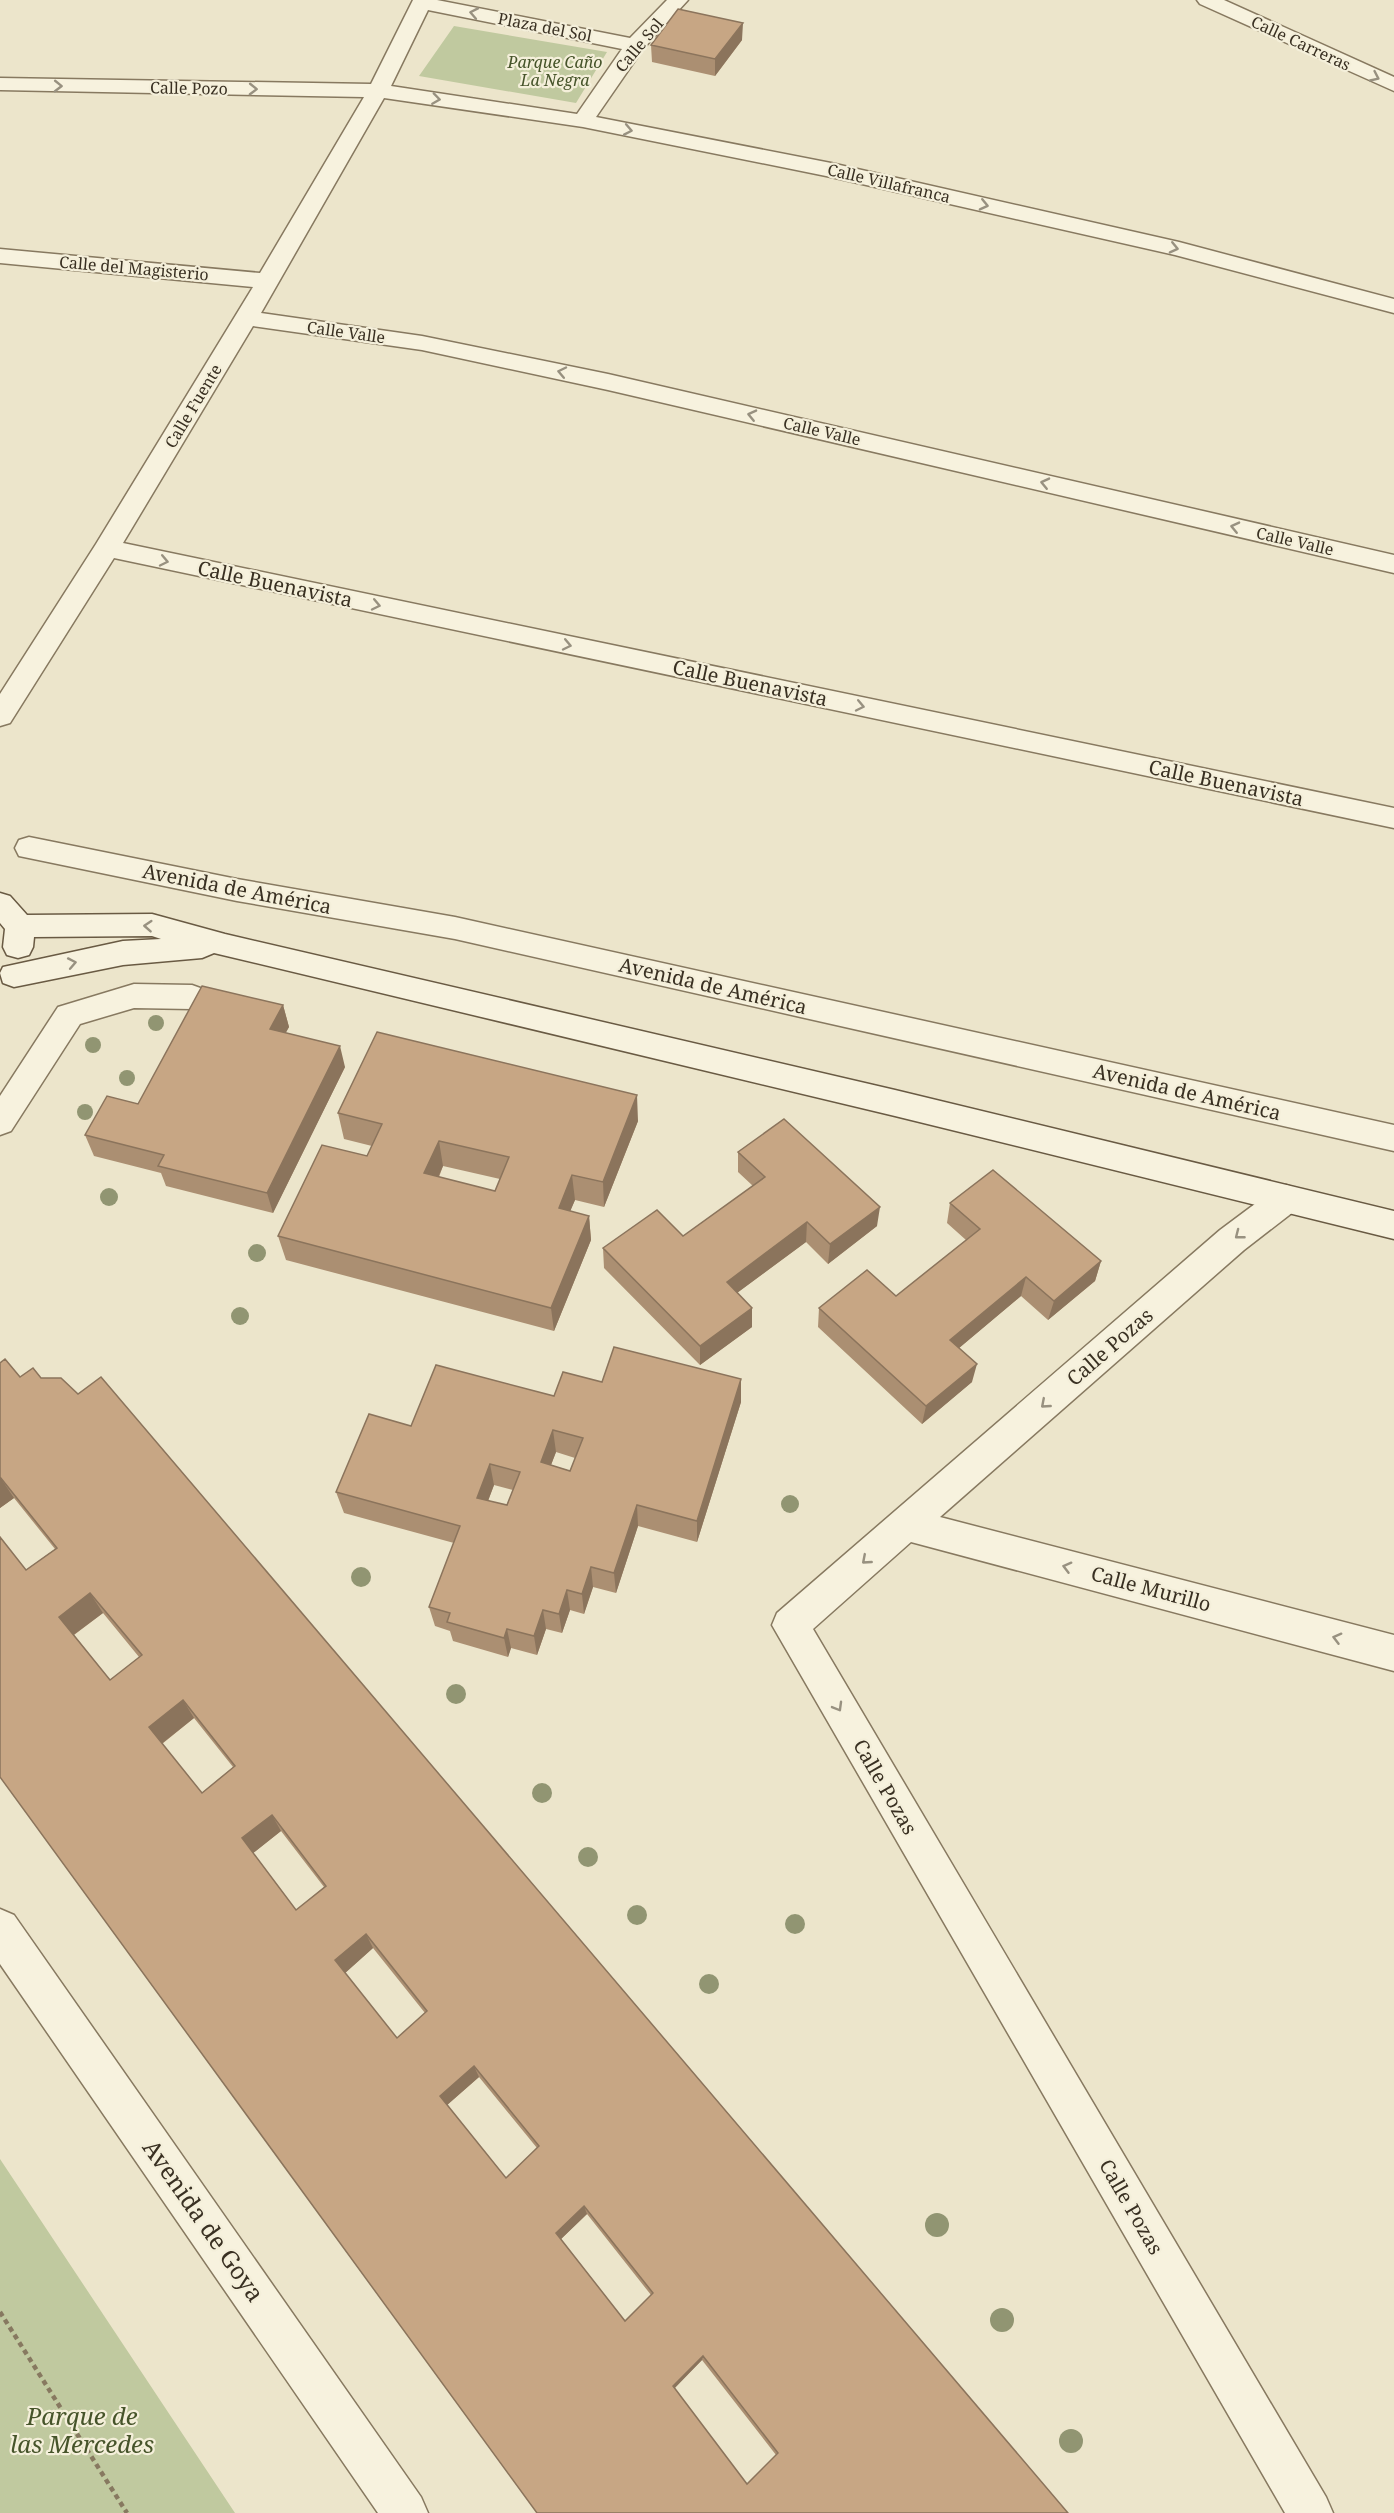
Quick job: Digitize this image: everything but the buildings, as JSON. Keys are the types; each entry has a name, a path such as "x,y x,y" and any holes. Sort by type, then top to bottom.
{"street":[{"name":"Calle Sol","path":"583,121 635,45 678,0"},
{"name":"Calle Carreras","path":"1207,0 1394,85"},
{"name":"Plaza del Sol","path":"422,2 635,45"},
{"name":"Calle Fuente","path":"0,716 107,549 268,281 378,91 422,2"},
{"name":"Calle Pozo","path":"0,84 378,91"},
{"name":"Calle Villafranca","path":"378,91 583,121 866,177 1179,249 1394,306"},
{"name":"Calle del Magisterio","path":"0,256 268,281"},
{"name":"Calle Valle","path":"246,318 422,344 608,382 1394,564"},
{"name":"Calle Buenavista","path":"107,549 1394,818"},
{"name":"Avenida de América","path":"29,848 237,890 455,928 1394,1138"},
{"path":"0,904 20,926 152,925 225,945 872,1098 1394,1226"},
{"path":"20,926 7,981 123,953 225,945"},
{"path":"0,1122 69,1015 134,996 192,997"},
{"name":"Calle Pozas","path":"1286,1199 1232,1240 790,1625 1310,2513"},
{"name":"Calle Murillo","path":"907,1525 1394,1653"},
{"name":"Avenida de Goya","path":"0,1929 405,2513"}],"path":[{"path":"0,2312 127,2513"}],"green space":[{"name":"Parque Caño La Negra","path":"454,26 607,52 576,103 419,76"},
{"name":"Parque de las Mercedes","path":"0,2159 235,2513 0,2513"}]}
